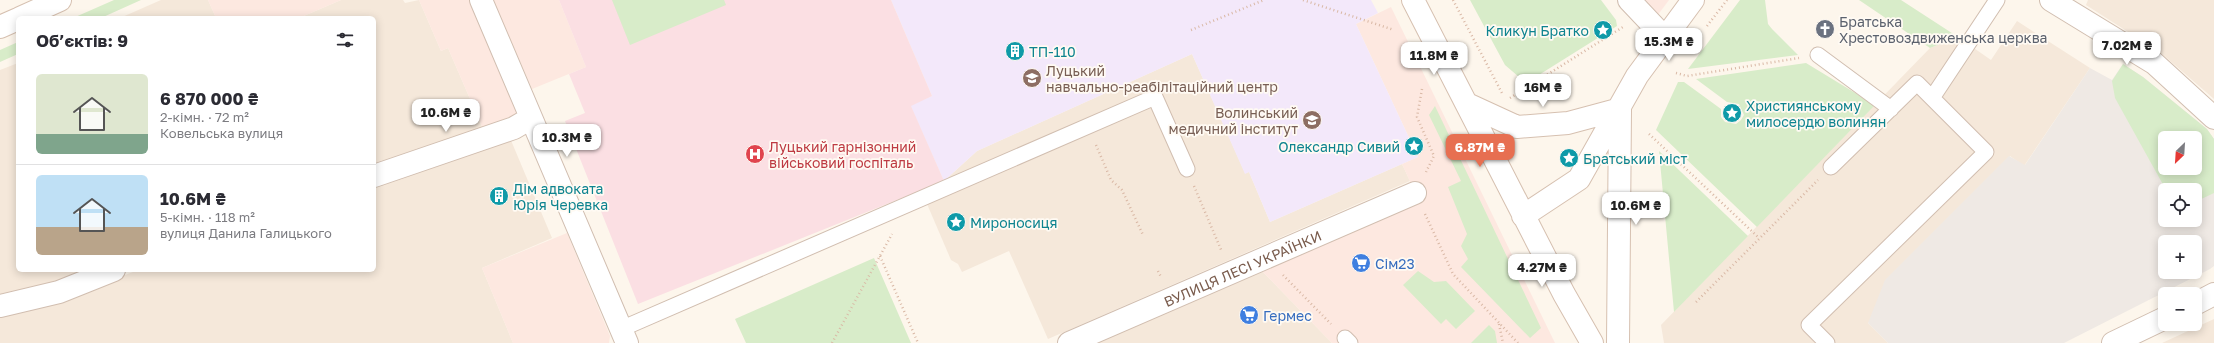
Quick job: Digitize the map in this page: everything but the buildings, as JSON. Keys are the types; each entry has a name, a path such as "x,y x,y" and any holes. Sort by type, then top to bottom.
{"street":[{"path":"24,16 60,0"},
{"path":"481,0 624,336"},
{"path":"1413,0 1564,294 1592,343"},
{"path":"1629,0 1665,38"},
{"path":"1524,216 1580,180 1637,76 1693,0"},
{"path":"2061,3 2154,63 2214,118"},
{"path":"0,27 16,19"},
{"path":"1467,104 1517,128 1568,123 1620,109"},
{"path":"1618,343 1620,109"},
{"path":"376,175 514,128 531,118"},
{"name":"ВУЛИЦЯ ЛЕСІ УКРАЇНКИ","path":"1069,343 1415,193"},
{"path":"0,306 59,292 109,272"},
{"path":"2202,300 2214,294"},
{"path":"2113,343 2158,321"}],"lane":[{"path":"1932,98 1997,0"},
{"path":"1818,55 1891,109"},
{"path":"1827,343 1809,325 1986,152 1917,83 1831,167"},
{"path":"624,336 908,205 1155,97 1187,169"}],"path":[{"path":"1191,30 1264,0"},
{"path":"1303,0 1394,30"},
{"path":"1453,0 1503,94"},
{"path":"1456,5 1457,0"},
{"path":"1707,26 1727,0"},
{"path":"1506,101 1624,26"},
{"path":"1676,73 1687,76 1818,55"},
{"path":"1422,89 1417,117 1434,156 1415,193 1453,274 1518,343"},
{"path":"1088,126 1111,180 1122,190 1142,235"},
{"path":"1649,134 1759,238"},
{"path":"1696,302 1831,167"},
{"path":"1187,169 1230,273"},
{"path":"832,343 908,205"},
{"path":"880,256 918,343"},
{"path":"1266,257 1347,340"},
{"path":"1499,322 1503,343"}],"shaded area":[{"path":"161,0 208,0 215,16 125,16"},
{"path":"208,0 341,0 304,16 215,16"},
{"path":"341,0 403,0 405,3 419,0 441,51 448,48 483,129 376,166 376,16 304,16"},
{"path":"419,0 469,0 517,114 483,129 448,48 441,51"},
{"path":"493,0 559,0 586,67 532,89"},
{"name":"Луцький гарнізонний військовий госпіталь","path":"559,0 891,0 932,96 911,106 944,181 638,304 565,121 585,113 569,74 586,67"},
{"name":"Луцький навчально-реабілітаційний центр","path":"891,0 1371,0 1378,13 1356,24 1418,157 1270,222 1249,172 1245,174 1192,54 977,151 944,181 910,105 932,96"},
{"path":"1644,0 1669,0 1657,16"},
{"path":"2088,0 2214,0 2214,99 2161,53 2086,5"},
{"path":"1391,7 1555,343 1332,343 1262,271 1420,203 1402,164 1418,157 1356,24"},
{"path":"2017,21 2090,68 2024,166 2010,156 1868,323 1888,343 1664,343 1661,325 1930,48 1958,37 1991,60"},
{"path":"1192,54 1245,173 1249,172 1270,222 1402,164 1410,181 1048,339 1009,251 962,272 958,264 951,260 921,190 944,181 977,151"},
{"path":"16,64 16,272 85,272 56,283 0,296 0,70"},
{"path":"2123,64 2143,77 2207,129 2214,139 2214,266 2202,273 2202,235 2158,235 2158,279 2190,279 2174,287 2158,287 2158,295 2064,343 1888,343 1868,323 1885,280 2009,156 2025,165 2090,68 2112,80"},
{"path":"510,138 552,238 482,268 513,343 0,343 0,314 61,300 133,272 376,272 376,184"},
{"path":"567,233 610,336 609,343 513,343 482,268"},
{"path":"1262,271 1332,343 1097,343"},
{"path":"2214,319 2214,343 2162,343 2188,331 2202,331 2202,325"}],"green space":[{"path":"114,0 141,0 105,16 78,16"},
{"path":"612,0 724,0 726,5 630,45"},
{"path":"1470,0 1601,0 1616,20 1617,26 1526,83 1505,65"},
{"path":"1740,0 1765,0 1768,24 1798,55 1688,69"},
{"path":"1859,0 1901,0 1958,37 1930,48"},
{"path":"16,43 16,55 0,62 0,50"},
{"path":"1806,63 1875,105 1757,227 1656,130 1678,82 1684,82 1721,109 1721,117 1725,122 1736,124 1744,115 1739,104 1727,102 1696,79"},
{"path":"2123,64 2143,77 2207,129 2214,139 2214,193 2202,199 2202,183 2162,183 2115,98 2112,81"},
{"path":"1435,106 1541,328 1530,338 1461,267 1468,259 1461,246 1467,234 1448,187 1461,181 1429,115"},
{"path":"1659,151 1748,236 1674,312"},
{"path":"874,258 911,343 746,343 735,319"},
{"path":"1418,271 1434,282 1446,281 1475,311 1456,329 1446,319 1441,324 1403,285"},
{"path":"1489,325 1495,331 1497,343 1471,343"}],"place":[{"name":"Братська Хрестовоздвиженська церква","path":"1825,29"},
{"name":"Кликун Братко","path":"1603,30"},
{"name":"ТП-110","path":"1015,51"},
{"name":"Луцький навчально-реабілітаційний центр","path":"1032,78"},
{"name":"Християнському милосердю волинян","path":"1732,113"},
{"name":"Волинський медичний інститут","path":"1312,120"},
{"name":"Олександр Сивий","path":"1414,146"},
{"name":"Луцький гарнізонний військовий госпіталь","path":"755,154"},
{"name":"Братський міст","path":"1569,158"},
{"name":"Дім адвоката Юрія Черевка","path":"499,196"},
{"name":"Мироносиця","path":"956,222"},
{"name":"Сім23","path":"1361,263"},
{"name":"Гермес","path":"1249,315"}]}
